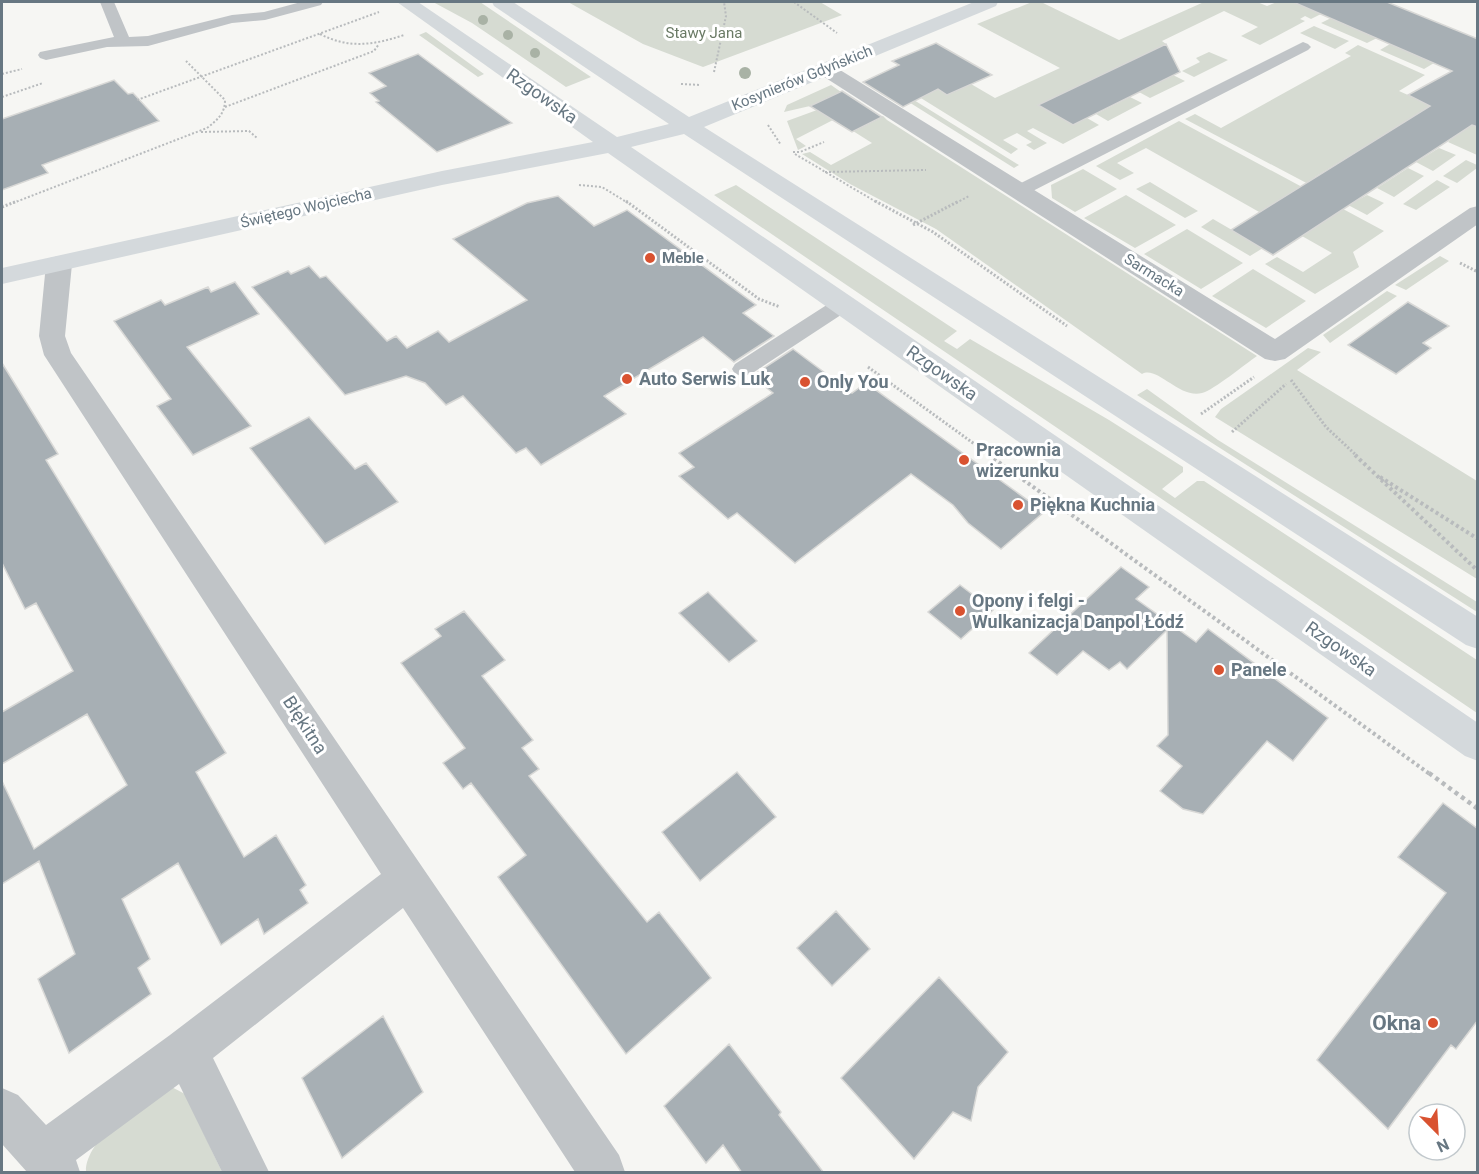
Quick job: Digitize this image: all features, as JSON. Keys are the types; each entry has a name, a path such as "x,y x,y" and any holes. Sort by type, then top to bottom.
{"main road":[{"name":"Rzgowska","path":"406,2 1478,744"},
{"path":"501,2 687,126 1478,635"},
{"name":"Kosynierów Gdyńskich","path":"612,145 687,126 989,2"},
{"name":"Świętego Wojciecha","path":"2,276 442,178 612,145"}],"street":[{"name":"Sarmacka","path":"825,69 1275,352"},
{"path":"1275,352 1478,213"},
{"name":"Błękitna","path":"59,264 52,336 58,355 602,1173"},
{"path":"2,1111 51,1164 186,1051 406,880"},
{"path":"186,1051 246,1173"}],"lane":[{"path":"108,2 123,41"},
{"path":"46,55 107,42 148,41 232,19 265,16 315,2"},
{"path":"1001,180 1303,47"},
{"path":"743,369 843,304"}],"path":[{"path":"714,72 726,16 724,2"},
{"path":"794,2 866,52"},
{"path":"137,100 379,12"},
{"path":"319,33 331,41 346,45 379,44 409,33"},
{"path":"225,107 374,51 379,44"},
{"path":"2,207 196,132 216,121 223,114 225,107 221,94 203,76"},
{"path":"196,132 249,131 257,138"},
{"path":"792,152 800,152 824,142"},
{"path":"816,172 1001,180"},
{"path":"913,225 1001,180"},
{"path":"575,186 583,184 602,187 616,194 759,299 788,310 809,325"},
{"path":"1196,418 1272,365 1275,352"},
{"path":"867,367 1478,809"},
{"path":"1232,432 1296,376"},
{"path":"1291,380 1326,427 1478,571"},
{"path":"1372,472 1478,539"}],"green space":[{"path":"433,2 480,2 591,77 566,87 472,23"},
{"name":"Stawy Jana","path":"568,2 820,2 842,15 703,67 643,44"},
{"path":"1032,2 1041,2 1119,40 1204,2 1257,2 1267,6 1277,2 1306,2 1301,4 1321,14 1311,19 1305,16 1300,19 1305,21 1260,45 1241,36 1258,27 1224,11 1162,41 1166,44 1038,105 1073,125 1087,118 1099,125 1063,144 1033,128 1027,131 1047,143 1034,150 1026,145 1032,142 1017,133 1003,140 1018,149 1011,154 916,95 934,87 947,95 971,84 995,98 1060,68 977,24"},
{"path":"1331,18 1377,38 1367,43 1321,23"},
{"path":"1314,26 1349,41 1335,49 1300,33"},
{"path":"426,32 484,74 478,77 419,35"},
{"path":"1390,44 1434,63 1424,69 1380,50"},
{"path":"1358,45 1425,75 1399,91 1477,126 1477,155 1448,142 1455,136 1413,117 1315,177 1358,200 1367,195 1384,203 1367,215 1185,119 1195,114 1221,128 1351,56 1345,53"},
{"path":"1209,52 1228,60 1194,77 1182,71 1200,62 1196,58"},
{"path":"1173,75 1185,81 1150,98 1139,92"},
{"path":"831,85 841,92 810,106 784,112 787,105"},
{"path":"909,97 1019,165 1014,168 904,99"},
{"path":"1130,97 1142,103 1108,121 1096,114"},
{"path":"817,110 833,120 796,139 806,146 798,150 787,121"},
{"path":"883,116 1257,356 1222,382 1202,393 1193,394 1185,391 1148,372 1142,374 936,229 850,184 802,154 810,152 831,165 872,143 853,131"},
{"path":"1179,121 1384,231 1353,252 1359,267 1315,294 1265,264 1277,257 1303,272 1332,253 1146,148 1117,163 1134,173 1120,180 1096,166"},
{"path":"1439,148 1456,155 1433,171 1416,162"},
{"path":"1466,160 1477,165 1477,168 1457,183 1443,176"},
{"path":"1408,168 1424,176 1394,197 1377,188"},
{"path":"1083,169 1117,189 1075,212 1052,198 1051,185"},
{"path":"1437,180 1450,187 1416,210 1403,204"},
{"path":"1150,182 1198,211 1185,218 1136,189"},
{"path":"736,185 957,331 944,341 957,349 970,339 1109,420 1183,467 1183,472 1162,489 1175,498 1197,481 1204,481 1477,660 1477,713 714,195"},
{"path":"1126,195 1176,225 1135,248 1084,218"},
{"path":"1213,219 1263,248 1250,256 1201,227"},
{"path":"1187,229 1243,263 1201,289 1144,254"},
{"path":"1440,256 1449,261 1406,290 1395,285"},
{"path":"1253,269 1306,301 1266,328 1212,296"},
{"path":"1387,291 1397,296 1330,343 1323,335"},
{"path":"1308,348 1321,352 1297,370 1477,481 1477,579 1215,417 1221,409"},
{"path":"1147,389 1218,440 1477,602 1477,612 1137,395"},
{"path":"162,1082 185,1094 222,1172 86,1172 94,1147 104,1135"}],"building":[{"path":"1293,2 1387,2 1478,39 1478,127 1472,125 1273,255 1231,230 1430,106 1408,95 1452,71"},
{"path":"936,43 992,75 947,95 938,89 903,107 863,82 899,65 892,61"},
{"path":"1166,44 1180,72 1073,125 1038,105"},
{"path":"418,54 512,123 437,152 376,102 379,101 370,93 386,86 369,73"},
{"path":"114,80 128,94 133,93 159,121 42,165 48,173 2,190 2,119"},
{"path":"842,91 882,117 852,132 810,106"},
{"path":"558,196 594,226 627,210 756,305 743,313 774,336 734,362 703,337 604,396 626,414 541,465 526,448 516,453 463,396 446,405 425,383 406,376 345,395 252,287 288,271 291,274 309,266 320,278 326,276 387,341 396,336 407,348 438,331 449,342 527,300 453,239 527,203"},
{"path":"235,282 259,314 187,347 251,426 193,455 157,406 171,399 114,321 161,300 165,305 208,287 211,292"},
{"path":"1408,302 1449,326 1423,343 1431,348 1396,374 1348,345"},
{"path":"793,349 852,393 866,383 1044,512 1001,549 968,523 953,505 911,474 795,563 737,513 728,519 679,476 694,467 679,453 773,393 752,376"},
{"path":"2,363 58,454 46,460 226,753 196,772 244,857 276,835 306,885 300,890 308,903 264,934 258,919 221,945 178,863 122,899 150,959 138,968 151,994 69,1053 38,979 75,954 39,861 2,884 2,781 34,849 127,785 87,714 2,764 2,712 73,671 36,603 25,609 2,563"},
{"path":"309,417 355,469 366,463 398,502 325,544 250,448"},
{"path":"1121,567 1149,587 1136,599 1196,642 1208,629 1328,718 1293,761 1267,741 1203,814 1183,809 1160,791 1182,766 1157,746 1168,735 1167,630 1127,669 1120,662 1109,670 1083,651 1057,675 1029,653"},
{"name":"Opony i felgi - Wulkanizacja Danpol Łódź","path":"960,585 993,610 961,639 928,612"},
{"path":"708,592 757,641 729,662 679,613"},
{"path":"464,611 505,660 482,676 533,740 522,748 539,769 529,776 647,922 659,912 711,978 626,1054 498,877 526,855 471,783 463,789 443,763 465,748 401,663 441,636 435,629"},
{"path":"737,772 776,817 700,881 662,832"},
{"path":"1443,803 1478,829 1478,1020 1456,1049 1451,1045 1388,1129 1317,1060 1446,893 1398,857"},
{"path":"836,911 870,949 832,986 797,948"},
{"path":"939,977 1008,1052 978,1087 971,1121 953,1112 914,1159 841,1078"},
{"path":"383,1016 423,1092 342,1158 302,1078"},
{"path":"729,1044 781,1112 779,1115 824,1173 742,1173 723,1145 706,1163 664,1106"}],"place":[{"name":"Meble","path":"650,258"},
{"name":"Auto Serwis Luk","path":"627,379"},
{"name":"Only You","path":"805,382"},
{"name":"Pracownia wizerunku","path":"964,460"},
{"name":"Piękna Kuchnia","path":"1018,505"},
{"name":"Opony i felgi - Wulkanizacja Danpol Łódź","path":"960,611"},
{"name":"Panele","path":"1219,670"},
{"name":"Okna","path":"1433,1023"}]}
